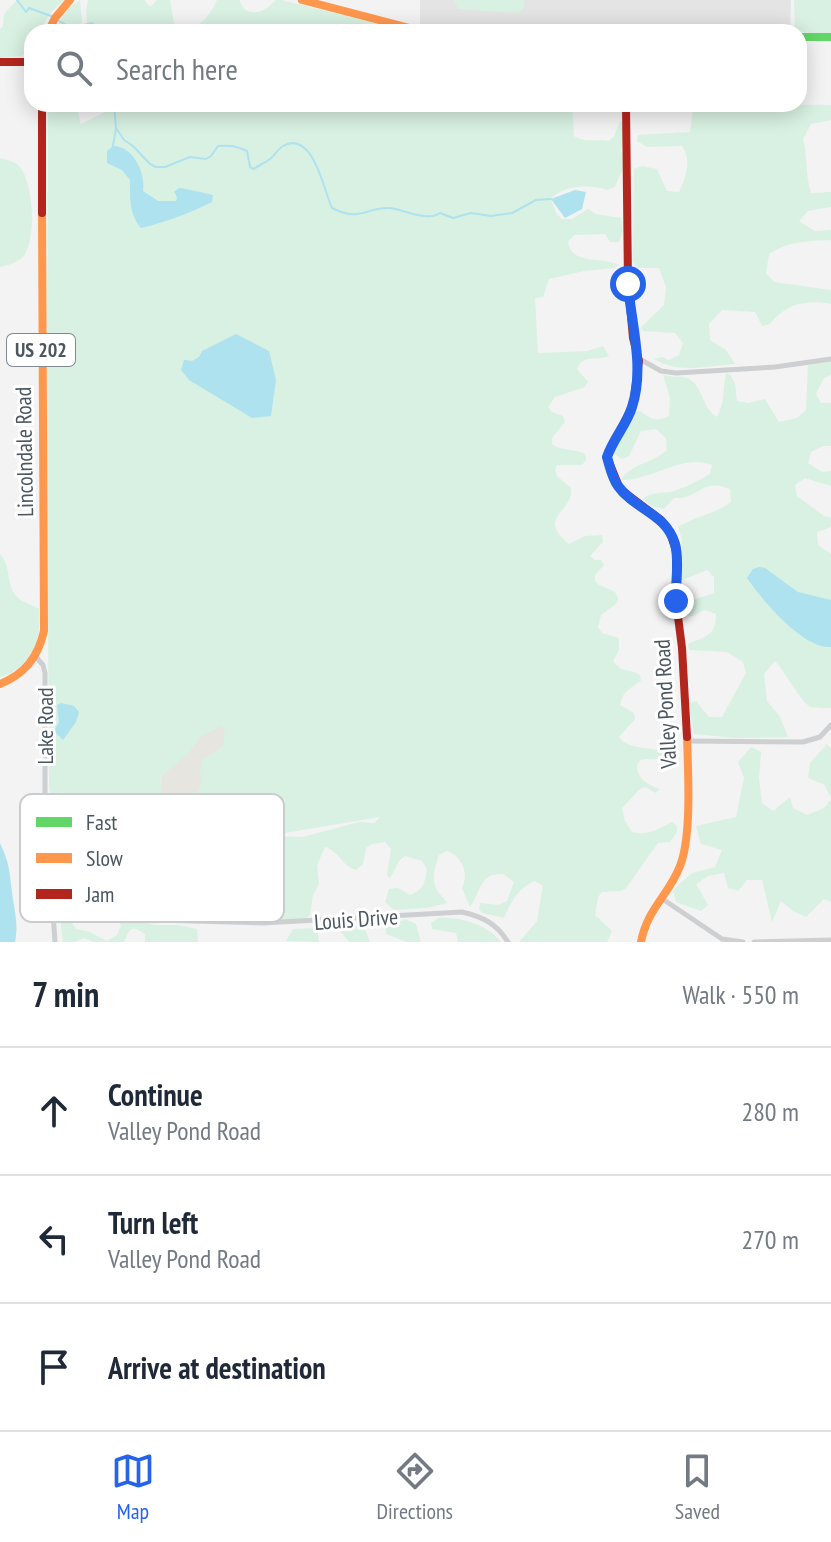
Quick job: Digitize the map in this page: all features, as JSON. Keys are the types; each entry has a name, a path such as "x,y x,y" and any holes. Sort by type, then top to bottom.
{"street":[{"path":"52,24 70,0"},
{"path":"302,0 394,24"},
{"path":"807,37 831,37"},
{"path":"12,62 24,57"},
{"path":"0,62 24,62"},
{"name":"Lincolndale Road","path":"36,657 42,640 44,613 42,112"},
{"name":"Valley Pond Road","path":"626,112 628,284 638,358 633,405 607,457 620,489 661,520 675,543 676,601 687,741 684,860 644,924 641,942"},
{"path":"638,358 661,371 676,373 775,367 831,359"},
{"path":"0,684 23,673 36,657"},
{"name":"Lake Road","path":"36,657 45,673 45,794"},
{"path":"687,741 803,742 820,737 831,725"},
{"path":"660,898 722,939 743,942"},
{"name":"Louis Drive","path":"284,921 462,912 491,923 508,942"},
{"name":"Lake Road","path":"53,922 55,942"},
{"name":"Louis Drive","path":"219,922 268,922"},
{"path":"754,942 831,940"}],"shaded area":[{"path":"420,0 791,0 790,24 420,24"}],"green space":[{"path":"17,0 64,0 50,13 44,24 24,24 24,54 21,56 0,58 0,29 4,14"},
{"path":"80,0 82,24 58,24 69,8"},
{"path":"88,0 144,0 150,7 157,0 170,0 175,24 87,24"},
{"path":"217,0 239,0 245,10 259,12 281,0 379,24 199,24"},
{"path":"454,0 524,0 524,7 518,13 458,9"},
{"path":"794,0 831,0 831,34 807,33 807,24 795,24"},
{"path":"807,105 831,105 831,120 811,124 803,139 811,193 831,192 831,207 808,211 799,221 815,231 831,230 831,240 799,242 776,250 769,254 766,273 774,282 831,290 831,304 813,302 797,305 782,312 770,324 762,326 755,312 722,310 709,324 710,340 726,350 735,364 683,368 663,364 654,359 662,357 669,360 679,355 683,343 675,333 643,331 641,327 664,305 666,287 659,268 636,268 633,261 634,169 642,166 657,169 667,191 679,192 687,163 682,146 647,147 637,141 638,135 690,132 692,112 807,112"},
{"path":"48,112 78,112 81,124 105,112 572,112 574,136 609,141 620,121 624,123 621,148 623,168 615,187 607,190 569,188 551,199 562,219 572,219 588,209 596,214 621,218 623,230 619,242 610,242 605,234 574,235 568,242 571,250 581,257 619,265 549,279 543,297 535,298 538,353 587,351 603,346 609,356 582,361 577,369 588,382 585,387 555,397 548,407 563,416 565,422 552,438 552,444 585,454 586,460 582,465 557,465 557,476 571,488 555,527 569,544 585,536 602,535 603,542 590,556 601,560 604,565 595,575 595,581 615,592 618,598 616,604 601,615 598,627 602,633 619,638 619,650 613,661 620,668 640,675 641,681 627,691 621,701 620,705 634,713 635,719 619,737 635,746 668,753 659,759 641,760 637,765 644,781 660,789 656,793 645,787 639,790 622,808 625,821 632,832 637,833 653,831 672,822 677,826 677,832 670,842 658,843 626,888 602,892 598,897 595,915 612,931 607,942 519,942 537,921 543,886 535,881 524,887 512,901 504,918 482,913 480,903 498,905 507,901 514,882 503,874 489,877 470,907 462,888 465,877 463,866 457,857 447,851 439,855 434,879 438,892 447,903 394,910 385,902 389,889 398,888 410,895 418,891 427,869 422,861 405,856 390,878 387,875 391,849 385,842 366,848 363,864 356,870 325,847 317,865 319,884 313,895 310,915 305,919 284,920 284,836 303,837 359,822 374,823 380,817 284,833 284,794 50,794"},
{"path":"0,158 18,165 28,183 32,224 23,257 0,267"},
{"path":"831,361 831,375 824,378 816,394 821,403 831,403 831,446 811,452 808,463 822,472 831,471 831,486 805,478 795,485 797,496 831,518 831,527 817,532 818,545 831,554 831,708 807,704 775,661 764,674 767,701 780,717 788,737 735,738 694,734 689,703 696,701 709,717 722,717 746,673 743,662 727,652 689,650 688,644 712,631 716,614 704,610 693,616 683,615 681,604 714,593 714,577 707,570 680,581 682,539 678,527 731,502 730,489 706,487 690,496 674,498 664,509 651,506 643,499 693,483 710,474 712,465 690,462 621,480 630,470 667,450 666,438 656,429 641,431 629,456 622,459 613,453 615,444 633,412 640,411 657,419 669,416 670,398 663,375 686,378 694,383 708,408 717,417 726,374 730,374 737,401 748,403 765,399 779,422 797,418 806,410 808,365"},
{"path":"0,554 16,596 39,609 39,629 27,659 15,671 0,677"},
{"path":"827,744 831,749 831,799 825,785 808,778 810,763"},
{"path":"751,747 761,752 759,778 762,803 773,811 790,797 793,808 807,815 824,808 831,799 831,902 824,899 806,917 781,901 772,922 762,880 747,880 738,891 728,888 724,873 708,876 696,884 708,905 701,911 676,902 673,890 692,873 715,867 722,850 701,844 696,826 736,817 744,778 738,762"},
{"path":"438,918 473,923 501,942 458,942 456,933 432,929 431,923"},
{"path":"405,919 416,924 421,942 407,942 386,934 386,928"},
{"path":"60,922 72,922 76,929 107,941 117,935 120,922 179,925 197,929 198,942 145,942 145,934 134,928 124,942 93,942 84,938 63,942"},
{"path":"363,924 370,942 349,942 340,931 346,925"},
{"path":"317,928 319,942 286,941 293,929"}],"sand":[{"path":"222,726 225,734 222,747 202,760 202,778 197,794 161,794 162,776 190,752 200,737"}],"water":[{"path":"113,146 132,155 140,169 143,191 158,201 176,201 174,192 179,188 213,195 212,202 141,228 132,211 130,180 122,170 107,163 107,151"},
{"path":"575,190 586,192 582,209 565,218 551,199"},
{"path":"236,334 269,351 276,380 271,416 252,418 189,380 181,370 184,360 192,361 202,351"},
{"path":"759,567 798,592 831,600 831,647 808,640 773,610 747,578 753,569"},
{"path":"57,705 74,706 79,712 63,740 54,731 59,722"},
{"path":"0,843 10,872 15,942 0,942"}],"waterway":[{"path":"17,0 26,12 29,8 51,16"},
{"path":"56,19 64,24"},
{"path":"88,24 93,24"},
{"path":"113,146 115,112"},
{"path":"116,128 124,140 156,167 165,167 190,157 206,159 218,146 226,146 247,151 250,167 254,169 283,146 293,143 302,146 316,164 332,208 350,214 390,208 423,216 440,213 453,218 471,213 491,216 512,213 536,200 551,199"}],"traffic: fast":[{"path":"807,37 831,37"}],"traffic: slow":[{"path":"52,24 70,0"},
{"path":"302,0 394,24"},
{"path":"0,684 29,664 44,631 42,213"},
{"path":"641,942 648,920 675,876 684,853 688,803 687,737"}],"traffic: jam":[{"path":"0,62 24,62"},
{"path":"42,112 42,213"},
{"path":"626,112 628,284 633,338 639,361 633,405 607,457 620,489 661,520 670,532 676,551 676,601 687,737"}],"route":[{"path":"628,284 633,338 639,361 633,405 607,457 620,489 661,520 670,532 677,560 676,601"}]}
